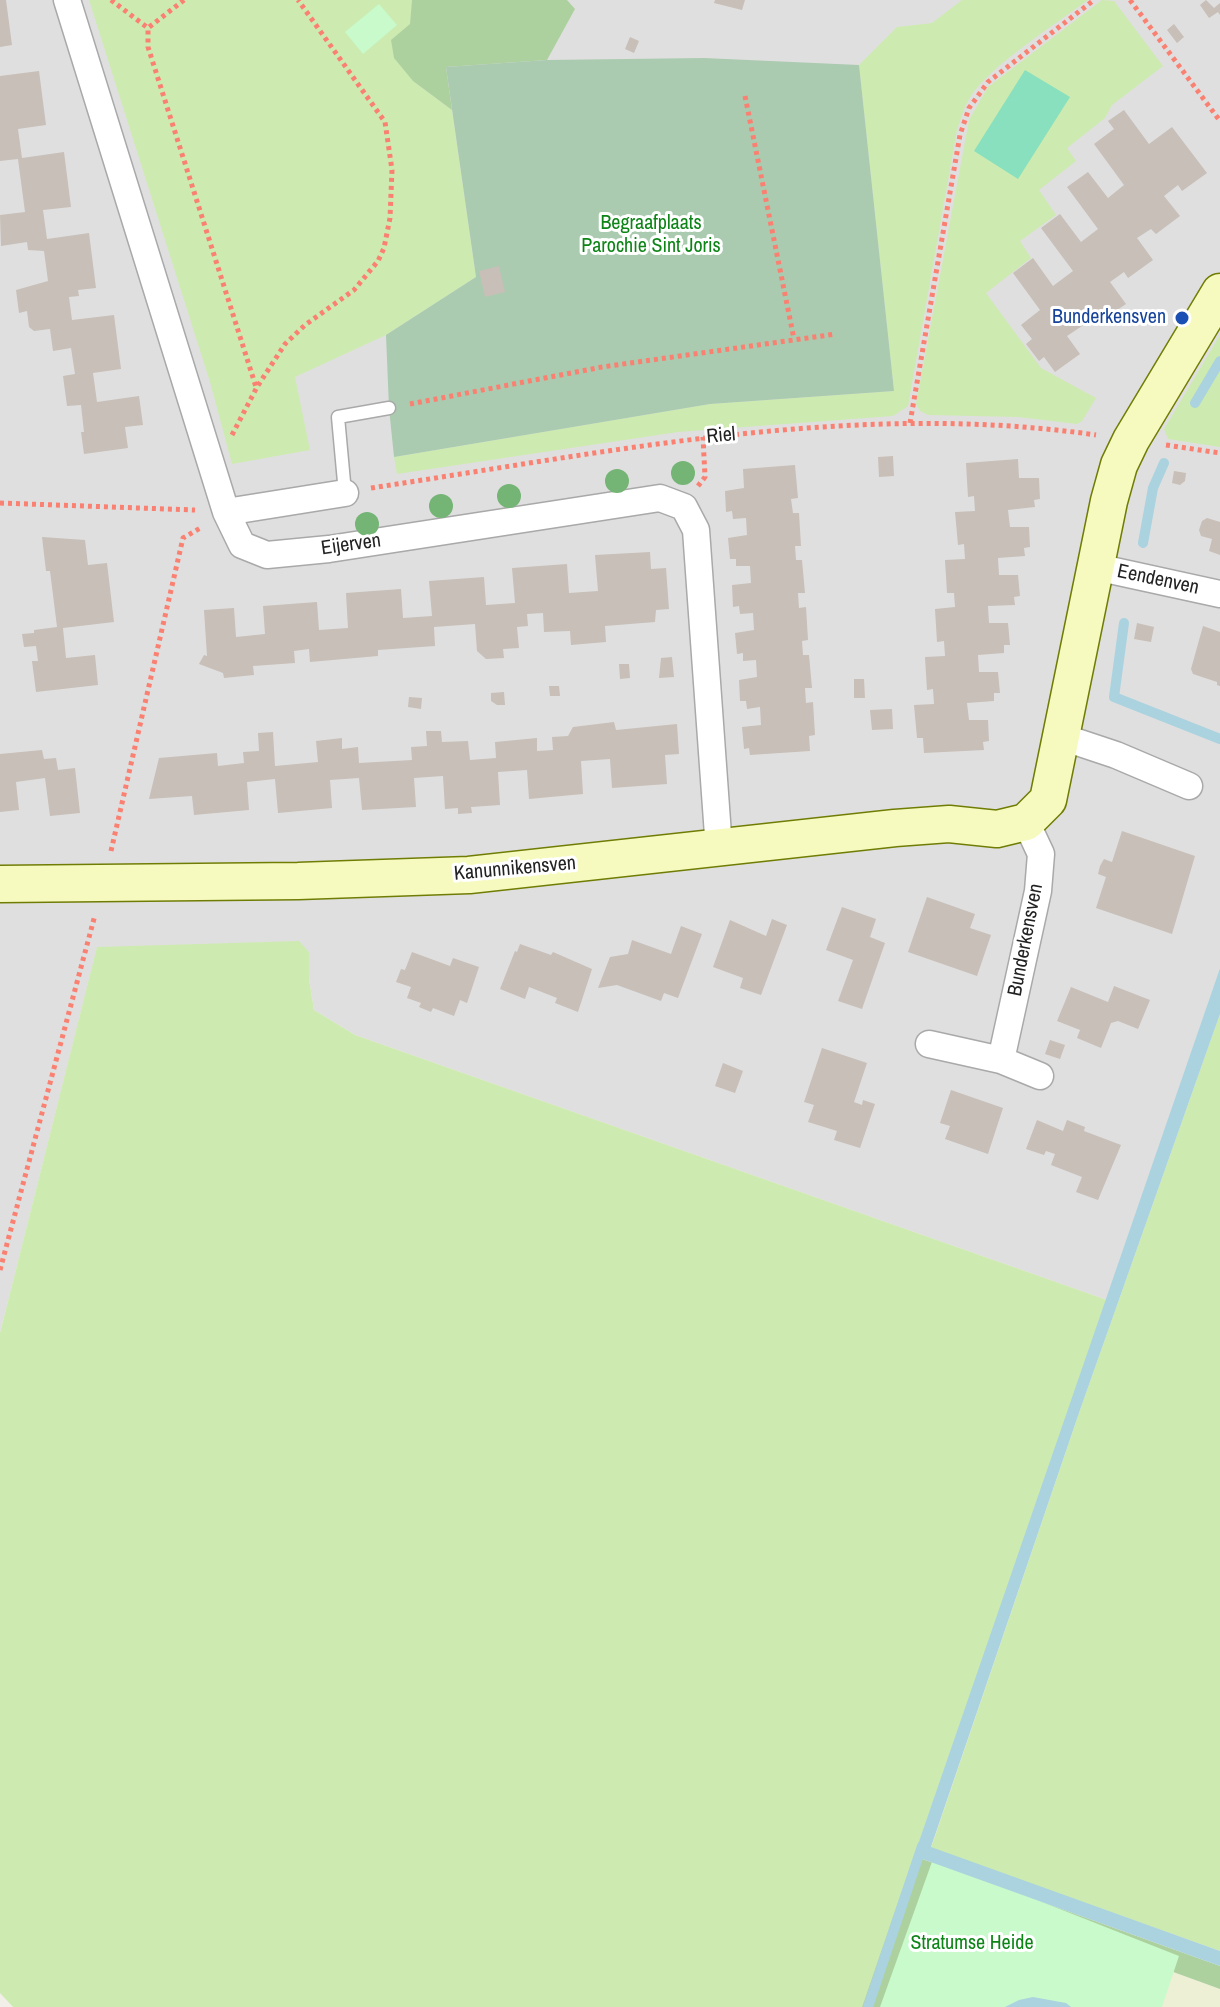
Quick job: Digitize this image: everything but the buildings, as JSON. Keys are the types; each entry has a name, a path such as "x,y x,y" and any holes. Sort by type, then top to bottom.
{"street":[{"name":"Eijerven","path":"67,0 215,468 226,512 242,545 267,555 329,549 660,498 684,507"},
{"path":"1026,822 1048,800 1115,477 1131,440 1220,292"},
{"path":"226,512 345,493"},
{"path":"684,507 696,530 719,849"},
{"name":"Eendenven","path":"1096,567 1220,594"},
{"path":"1062,737 1116,755 1189,786"},
{"name":"Kanunnikensven","path":"0,884 298,881 469,875 895,828 949,824 997,829 1026,822"},
{"name":"Bunderkensven","path":"1001,1060 1038,891 1041,854 1026,822"},
{"path":"929,1044 1001,1060 1040,1076"}],"lane":[{"path":"345,493 338,417 389,408"}],"path":[{"path":"111,0 148,28"},
{"path":"148,28 184,0"},
{"path":"215,468 257,387 285,344 305,325 354,290 378,261 390,218 392,170 385,122 298,0"},
{"path":"910,423 960,135 969,108 988,82 1094,0"},
{"path":"1130,0 1220,121"},
{"path":"148,28 148,47 257,387"},
{"path":"745,96 794,339"},
{"path":"389,408 602,367 836,334"},
{"name":"Riel","path":"345,493 703,437 910,423 1031,427 1220,453"},
{"path":"684,507 705,477 703,437"},
{"path":"0,503 226,512"},
{"path":"0,1270 104,883 183,538 226,512"}],"shaded area":[{"path":"0,0 1220,0 1220,968 1107,1300 355,1035 314,1010 309,952 97,948 0,1333"}],"green space":[{"path":"89,0 412,0 413,81 452,110 476,277 386,335 295,377 310,450 232,464 210,382"},
{"path":"412,0 567,0 575,9 547,60 446,67 452,110 413,81 394,58 391,40 410,24"},
{"path":"962,0 1088,0 1008,59 980,84 966,104 957,130 908,406 893,416 678,432 397,474 394,457 710,404 894,391 859,65 897,27 932,23"},
{"path":"1102,0 1114,1 1163,66 1112,105 1105,118 1067,148 1076,161 1039,190 1056,215 1020,241 1031,258 986,293 1041,368 1096,398 1077,424 1018,417 928,415 920,411 916,404 969,120 988,87"},
{"path":"379,4 397,25 363,54 345,32"},
{"name":"Begraafplaats Parochie Sint Joris","path":"704,58 859,65 894,391 710,404 394,457 386,335 476,277 446,67 547,60"},
{"path":"1025,70 1070,97 1018,179 974,151"},
{"path":"1220,335 1220,447 1168,439 1164,429"},
{"path":"299,941 309,952 314,1010 355,1035 1107,1300 862,2007 13,2007 0,1993 0,1333 97,947"},
{"path":"1220,1014 1220,1951 931,1848 1080,1410"},
{"path":"914,1856 1220,1966 1220,1989 1033,1921 912,2007 862,2007"},
{"name":"Stratumse Heide","path":"933,1859 1179,1956 1162,2007 880,2007"},
{"path":"1173,1972 1220,1989 1220,2007 1161,2007"}],"water":[{"path":"1220,968 1220,1014 1080,1410 931,1847 1220,1951 1220,1966 914,1856"},
{"path":"1033,1997 1066,2003 1071,2007 1005,2007"}],"waterway":[{"path":"1195,403 1220,361"},
{"path":"1143,543 1153,488 1164,463"},
{"path":"1124,623 1114,697 1220,739"},
{"path":"868,2007 922,1846"}],"place":[{"name":"Bunderkensven","path":"1182,318"}]}
